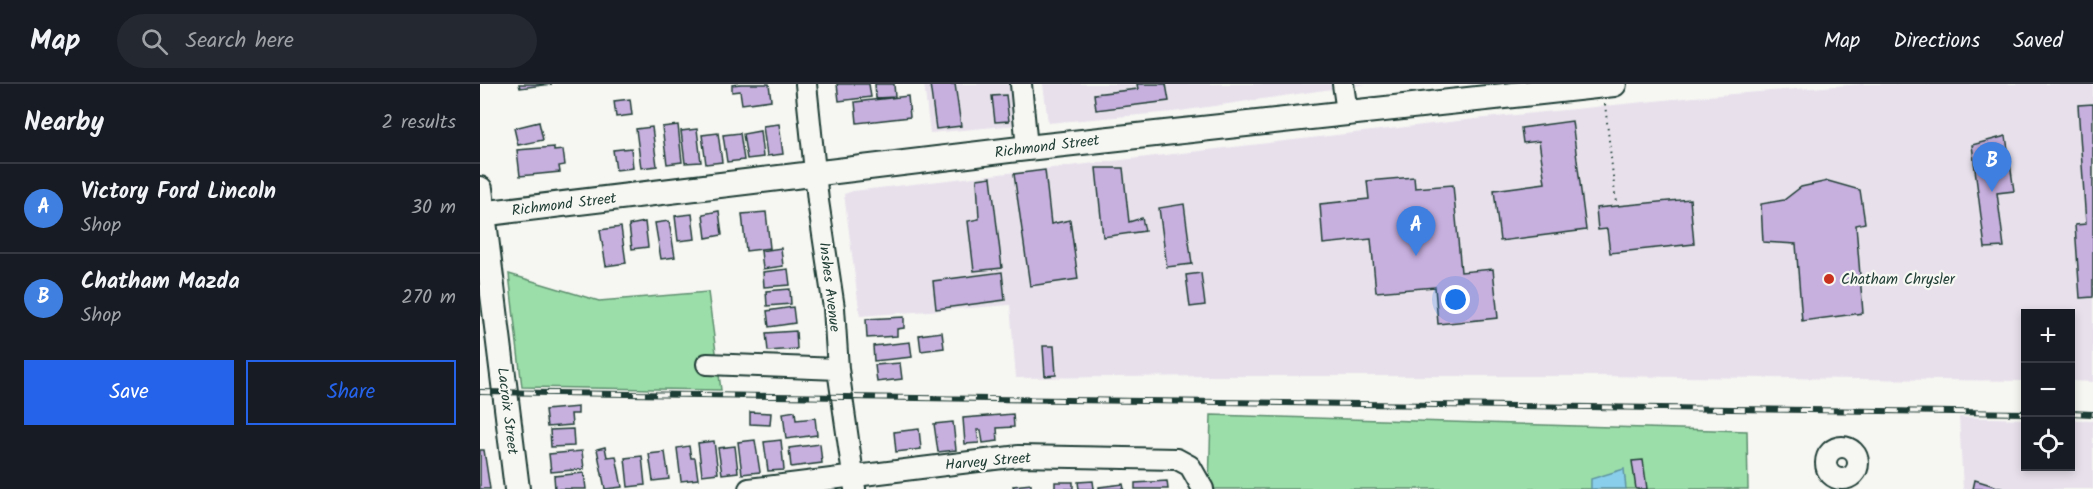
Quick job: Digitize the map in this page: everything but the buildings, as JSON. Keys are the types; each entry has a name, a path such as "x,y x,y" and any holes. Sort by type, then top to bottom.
{"main road":[{"name":"Richmond Street","path":"481,214 1347,112 1609,92"},
{"name":"Lacroix Street","path":"480,189 481,214 517,489"}],"street":[{"name":"Inshes Avenue","path":"806,84 815,174 834,308 838,369 854,482"},
{"path":"1021,84 1027,148"},
{"path":"1343,84 1347,112"},
{"path":"707,364 838,369"},
{"name":"Harvey Street","path":"749,489 854,482 1019,456 1177,459 1190,466 1203,489"}],"path":[{"path":"1609,92 1616,203"}],"shaded area":[{"path":"924,84 1011,84 1017,125 930,133"},
{"path":"1043,84 1366,84 1173,112 1048,123"},
{"path":"1862,84 2093,84 2093,382 2075,381 2075,309 2021,309 2021,381 1596,376 1016,378 1010,305 860,316 844,194 853,191 1475,119 1694,97"},
{"path":"1959,417 2021,419 2021,471 2075,471 2075,420 2093,421 2093,489 1963,489"}],"green space":[{"path":"509,274 599,301 708,292 721,390 522,387"},
{"path":"1211,415 1747,431 1748,489 1209,489"}],"water":[{"path":"1624,469 1626,489 1591,489 1591,479"}],"railway":[{"path":"480,392 2021,413"},
{"path":"2075,413 2093,414"}],"place":[{"name":"Chatham Mazda","path":"1992,192"},
{"name":"Victory Ford Lincoln","path":"1416,256"},
{"name":"Chatham Chrysler","path":"1829,279"}]}
